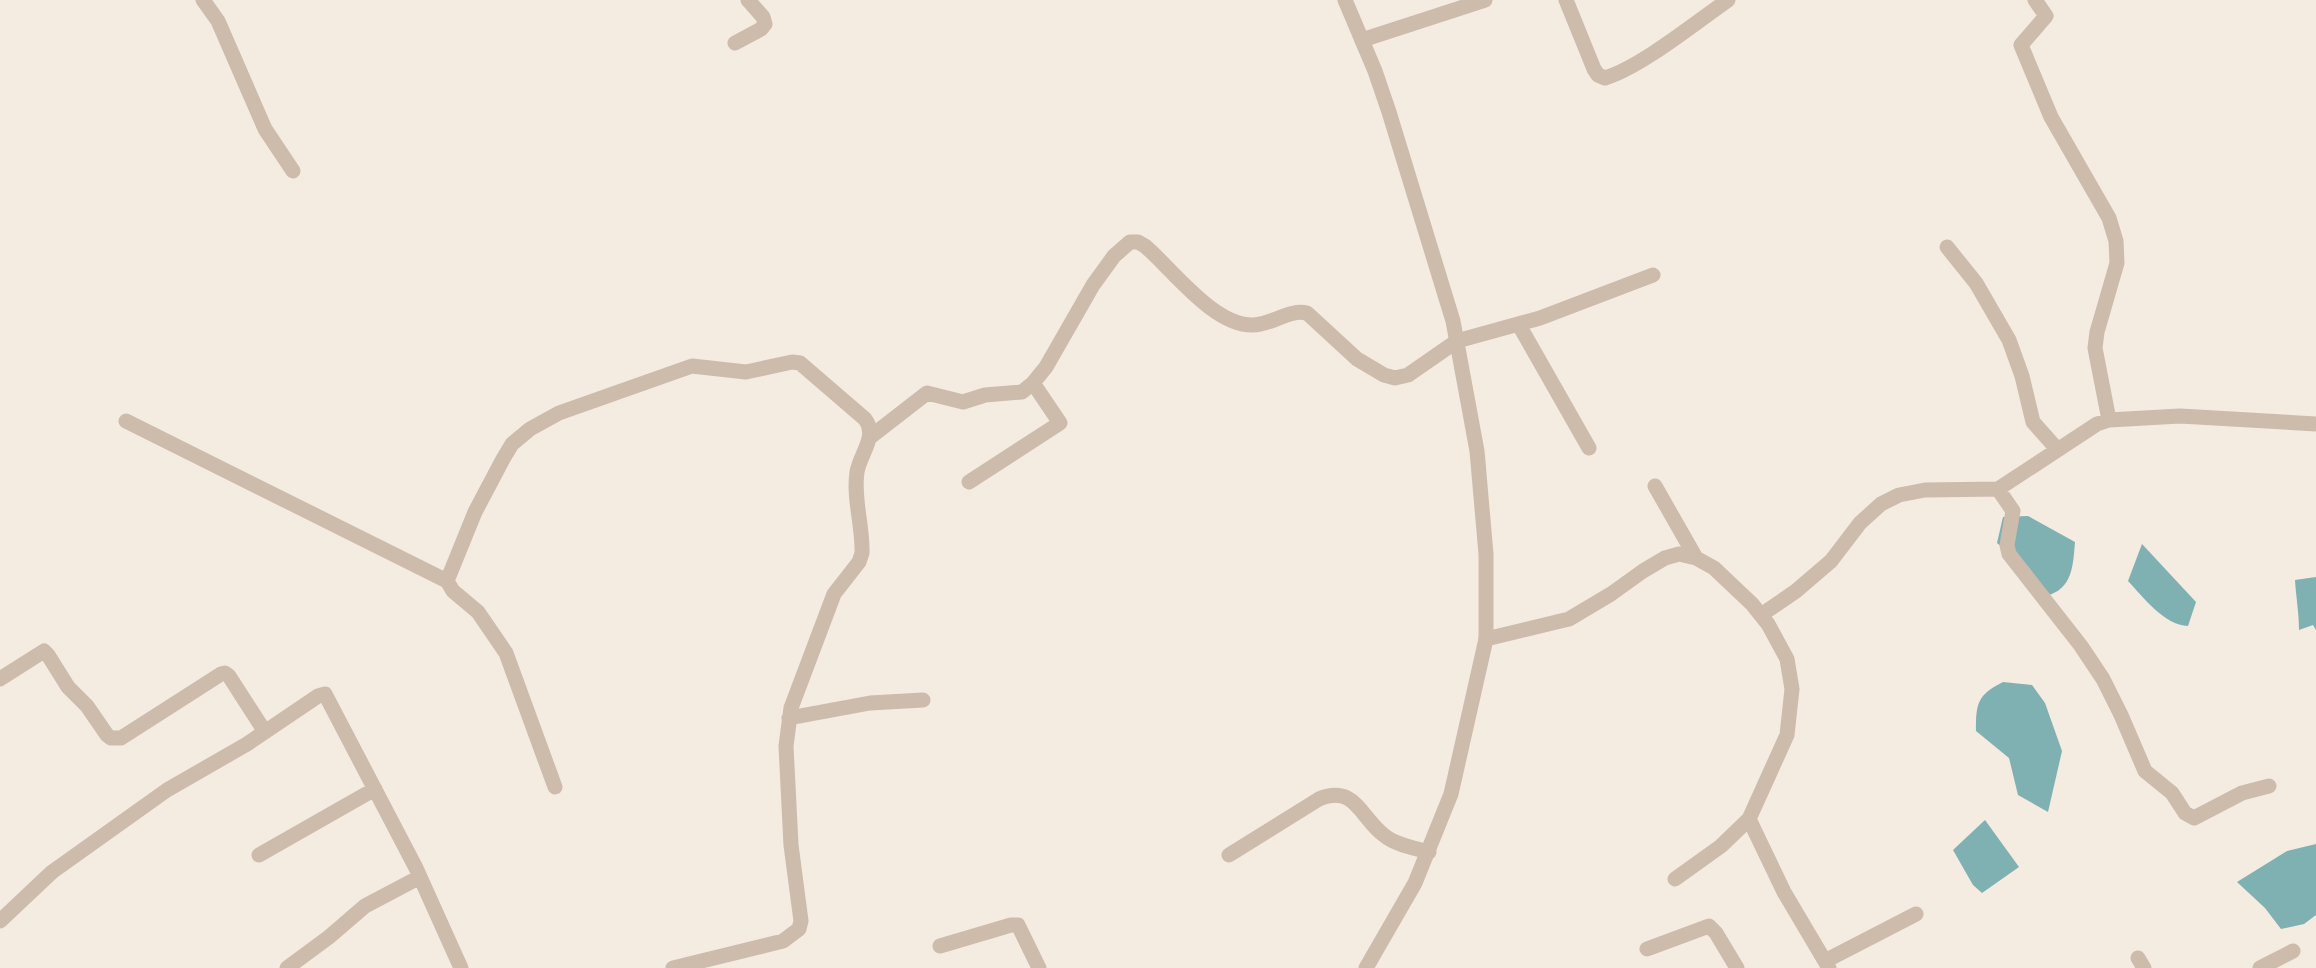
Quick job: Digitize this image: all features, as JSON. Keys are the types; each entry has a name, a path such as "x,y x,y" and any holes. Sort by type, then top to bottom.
{"street":[{"path":"203,0 218,21 265,129 293,171"},
{"path":"735,43 761,29 765,24 763,17 748,0"},
{"path":"1345,0 1389,112 1457,340 1478,451 1484,509 1486,639 1451,794 1429,852 1414,883 1366,968"},
{"path":"1362,40 1485,0"},
{"path":"1566,0 1594,69 1598,75 1605,78 1654,51 1728,0"},
{"path":"2035,0 2046,16 2021,45 2051,117 2109,218 2116,241 2117,263 2097,332 2095,348 2109,420"},
{"path":"869,438 927,393 963,402 985,395 1022,392 1033,383 1056,350 1093,285 1114,256 1130,242 1138,242 1145,246 1202,301 1224,318 1250,325 1261,325 1294,313 1307,313 1357,358 1384,375 1395,378 1408,375 1457,340 1519,325 1653,275"},
{"path":"1947,247 1976,283 2009,340 2022,376 2033,422 2057,449"},
{"path":"1519,325 1589,448"},
{"path":"447,581 475,512 512,444 530,429 559,413 679,369 702,365 747,372 792,362 800,363 870,425 869,438 857,470 856,485 862,553 859,562 834,594 789,718 786,746 791,845 801,921 799,929 783,942 673,968"},
{"path":"969,482 1060,423 1033,383"},
{"path":"1761,615 1796,591 1831,561 1860,523 1881,504 1899,495 1925,490 1998,489 2097,424 2109,420 2180,416 2316,424"},
{"path":"126,421 447,581 453,591 478,612 506,653 555,787"},
{"path":"1655,486 1696,558"},
{"path":"1998,489 2013,511 2007,545 2009,554 2081,646 2103,680 2142,765 2151,778 2166,788 2185,813 2194,818 2242,793 2269,786"},
{"path":"1486,639 1569,619 1611,594 1643,570 1665,558 1679,554 1696,558 1714,568 1752,603 1768,624 1787,659 1792,689 1787,735 1749,819 1721,846 1676,879"},
{"path":"0,679 44,651 68,687 87,706 107,735 116,739 225,673 265,732"},
{"path":"0,921 45,878 167,790 265,732 318,696 325,694 420,877 461,968"},
{"path":"789,718 870,704 923,699"},
{"path":"259,855 375,789"},
{"path":"1229,855 1330,794 1341,794 1351,800 1387,838 1429,852"},
{"path":"1749,819 1784,892 1827,965 1916,914"},
{"path":"287,968 329,937 365,906 420,877"},
{"path":"940,946 1011,925 1018,925 1039,968"},
{"path":"1647,949 1709,926 1716,933 1737,968"},
{"path":"2260,968 2293,951"}],"water":[{"path":"2028,516 2075,542 2072,567 2067,582 2055,593 2046,596 2027,568 1997,543 2003,517"},
{"path":"2142,544 2196,602 2188,626 2163,616 2128,581"},
{"path":"2316,577 2316,630 2313,625 2299,630 2295,580"},
{"path":"2003,682 2032,685 2045,703 2062,751 2048,812 2018,795 2009,758 1976,731 1980,701 1988,691"},
{"path":"1985,820 2019,867 1982,893 1973,885 1953,850"},
{"path":"2316,844 2316,915 2304,924 2281,929 2265,908 2237,882 2287,851"}]}
